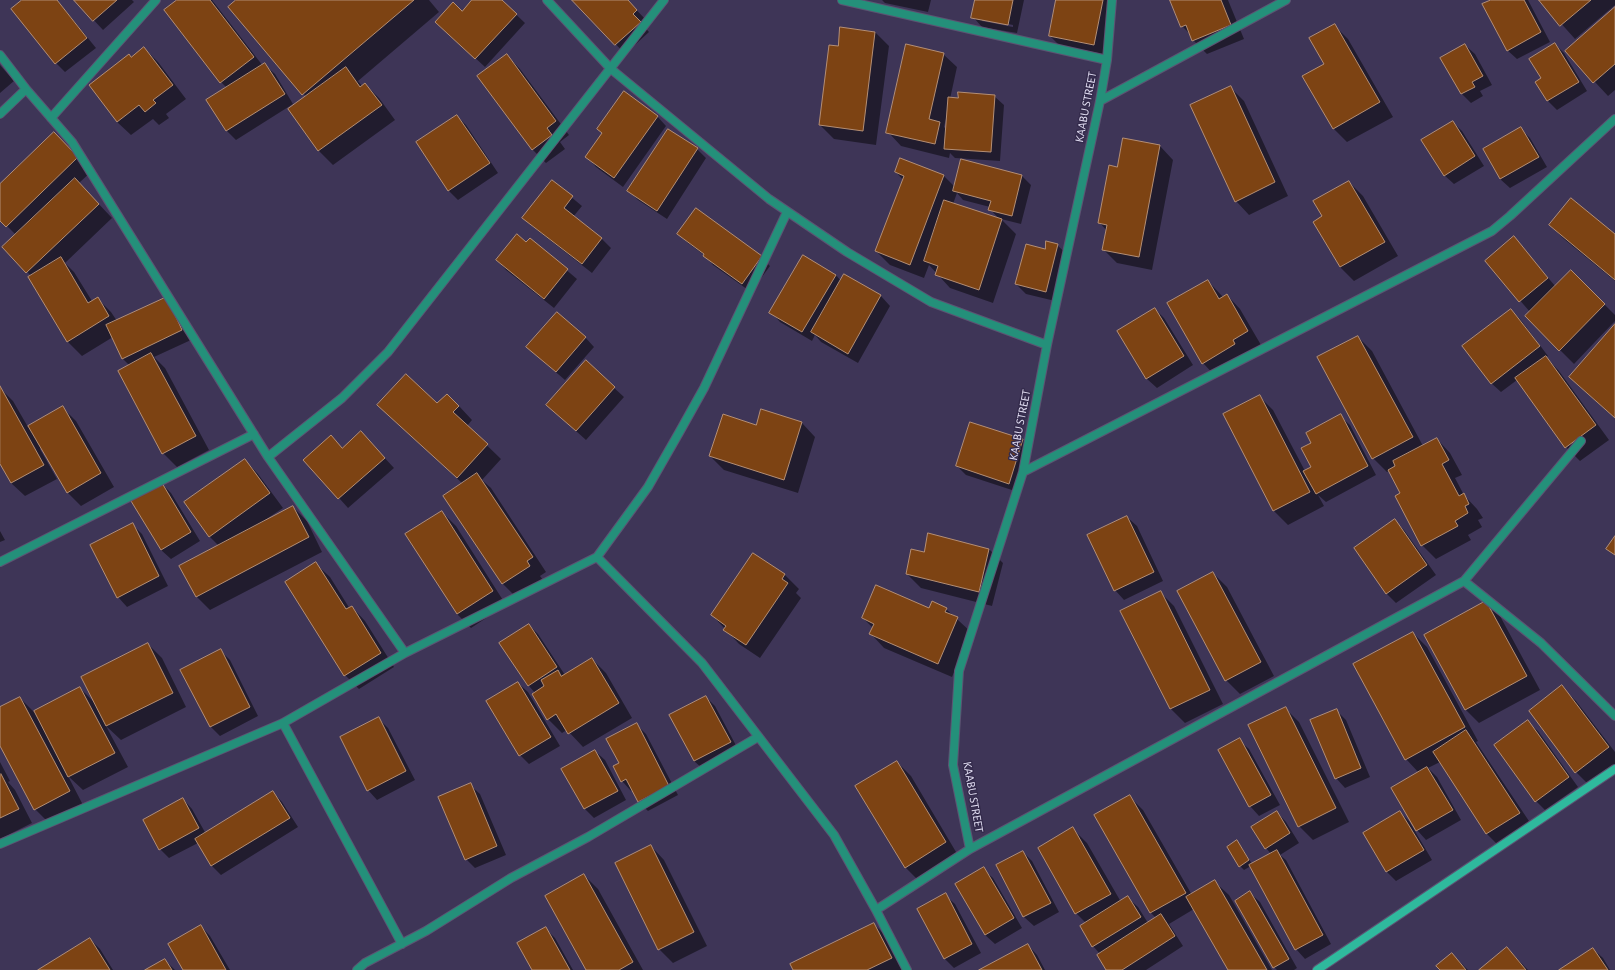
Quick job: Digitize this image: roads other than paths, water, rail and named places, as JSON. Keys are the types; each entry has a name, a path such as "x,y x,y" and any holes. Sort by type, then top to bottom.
{"street":[{"path":"51,118 156,0"},
{"path":"547,0 611,69 769,199 787,212 847,252 931,302 1047,345"},
{"path":"268,457 342,398 388,352 664,0"},
{"path":"842,0 1107,60"},
{"name":"KAABU STREET","path":"970,849 953,764 959,671 1023,472 1047,345 1100,101 1107,60 1112,0"},
{"path":"1100,101 1286,0"},
{"path":"0,55 72,142 268,457 405,653"},
{"path":"0,114 26,88"},
{"path":"1023,472 1492,231 1615,119"},
{"path":"0,844 283,723 405,653 597,557 648,486 704,388 787,212"},
{"path":"0,562 254,434"},
{"path":"876,910 970,849 1464,581 1581,440"},
{"path":"597,557 702,663 834,835 876,910 906,970"},
{"path":"1464,581 1541,642 1615,716"},
{"path":"283,723 402,944"},
{"path":"357,970 366,963 426,931 511,878 588,837 758,737"},
{"path":"1316,970 1615,770"}]}
